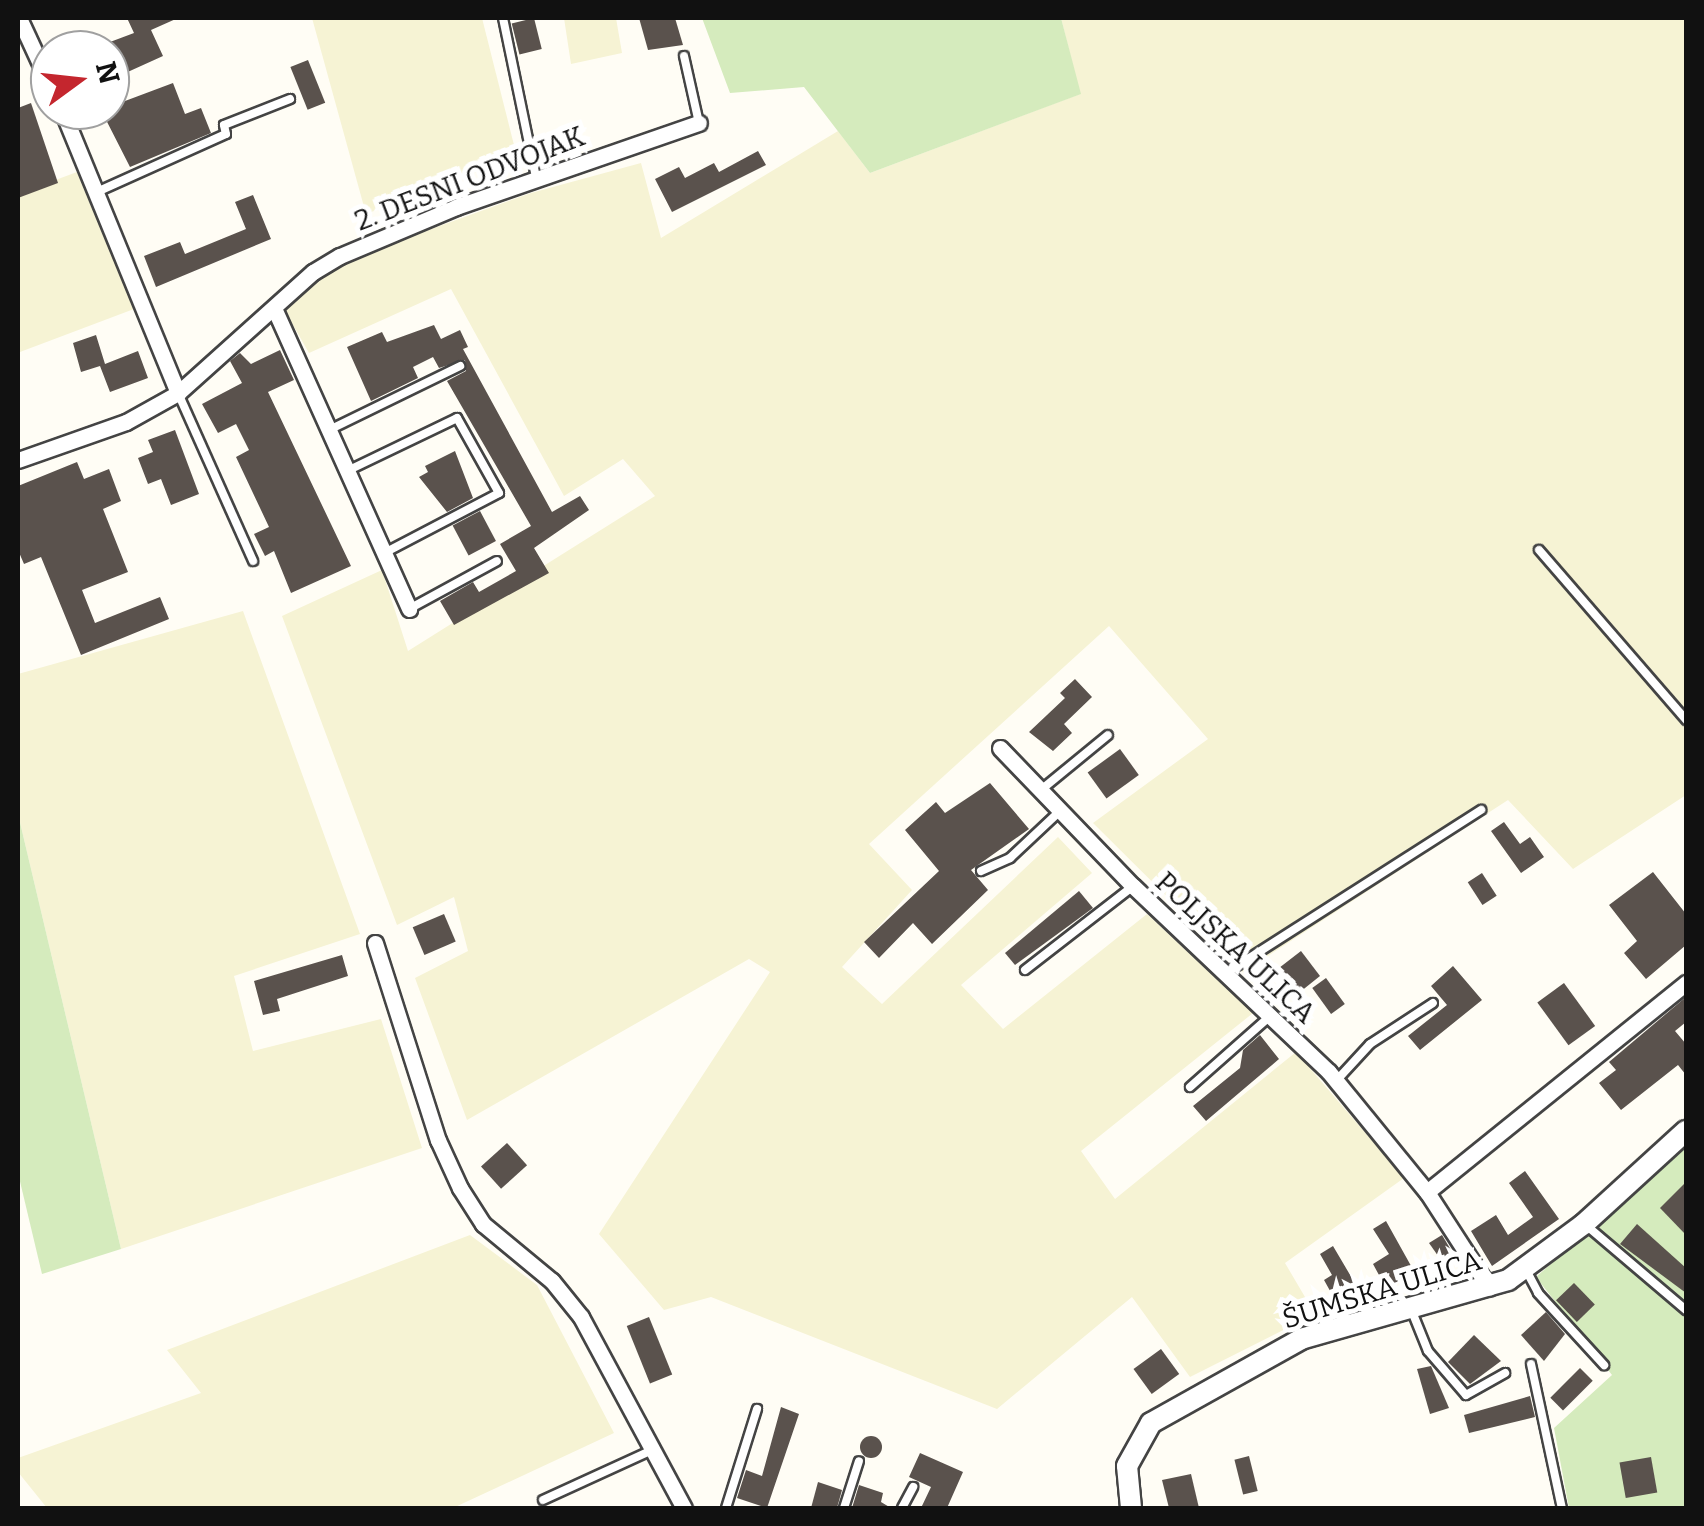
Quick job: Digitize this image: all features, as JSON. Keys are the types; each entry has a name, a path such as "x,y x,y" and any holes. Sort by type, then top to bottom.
{"street":[{"path":"19,18 30,42"},
{"name":"2. DESNI ODVOJAK","path":"18,460 126,422 178,393 340,256 536,178 699,124"},
{"path":"71,130 178,393"},
{"path":"274,308 409,609"},
{"name":"POLJSKA ULICA","path":"1000,748 1132,886 1336,1081 1428,1192 1489,1288"},
{"path":"375,943 438,1140 460,1188 483,1224 552,1281 580,1317 684,1508"},
{"path":"1428,1192 1686,984"},
{"name":"ŠUMSKA ULICA","path":"1131,1508 1127,1466 1152,1423 1287,1346 1489,1288 1526,1270 1584,1224 1686,1131"}],"lane":[{"path":"503,18 536,178"},
{"path":"684,56 699,124"},
{"path":"99,191 226,134 224,125 290,99"},
{"path":"329,430 460,366"},
{"path":"178,393 253,561"},
{"path":"347,471 458,418 499,493 384,553"},
{"path":"1539,550 1686,720"},
{"path":"409,609 497,561"},
{"path":"1041,790 1108,735"},
{"path":"982,871 1010,858 1060,810"},
{"path":"1226,974 1481,810"},
{"path":"1025,970 1132,886"},
{"path":"1336,1081 1370,1044 1433,1003"},
{"path":"1190,1087 1270,1016"},
{"path":"1584,1224 1686,1310"},
{"path":"1526,1270 1538,1293 1604,1365"},
{"path":"1411,1309 1428,1351 1466,1395 1505,1373"},
{"path":"1531,1364 1562,1508"},
{"path":"726,1508 758,1408"},
{"path":"543,1500 652,1450"},
{"path":"844,1508 859,1461"},
{"path":"902,1508 913,1486"}],"shaded area":[{"path":"312,18 482,18 517,157 366,214"},
{"path":"564,18 616,18 622,53 571,64"},
{"path":"1061,18 1686,18 1686,795 1573,869 1508,800 1243,972 1093,823 1208,739 1109,626 869,844 912,890 842,967 882,1004 1058,837 1092,873 961,985 1003,1029 1147,914 1253,1013 1081,1151 1115,1199 1296,1052 1404,1178 1285,1263 1315,1314 1190,1377 1132,1297 997,1409 711,1297 664,1310 599,1234 770,972 749,959 467,1120 415,978 468,951 454,897 397,925 282,616 382,570 408,651 655,496 623,459 564,496 451,289 309,353 285,311 328,273 376,249 531,193 641,163 661,238 838,131 870,173 1080,94"},
{"path":"77,172 134,309 20,352 18,194"},
{"path":"243,611 360,934 234,976 253,1051 381,1019 422,1148 121,1249 18,814 18,674"},
{"path":"470,1235 537,1285 614,1433 453,1508 47,1508 18,1472 18,1458 201,1393 167,1350"}],"green space":[{"path":"702,18 1061,18 1081,94 870,173 804,87 730,93"},
{"path":"18,814 121,1249 42,1274 18,1173"},
{"path":"1686,1145 1686,1508 1569,1508 1554,1428 1612,1375 1536,1277"}],"building":[{"path":"127,18 178,18 151,30 163,56 130,71 130,34 134,33"},
{"path":"534,18 542,49 519,55 512,24"},
{"path":"639,18 675,18 683,45 648,50"},
{"path":"308,60 325,103 308,110 290,67"},
{"path":"173,83 185,114 201,108 211,133 130,167 111,130 130,130 130,99"},
{"path":"30,103 30,130 40,130 58,183 18,198 18,108"},
{"path":"758,151 766,165 672,212 655,179 679,167 685,178 714,163 719,172"},
{"path":"253,195 271,239 156,287 144,256 180,242 185,254 246,229 235,202"},
{"path":"434,325 441,339 460,330 468,347 463,349 552,512 580,496 589,510 534,548 549,573 454,625 440,601 473,582 479,592 516,571 500,544 531,526 447,381 466,371 465,360 439,368 433,357 413,367 418,378 371,401 347,347 382,332 387,342"},
{"path":"96,335 105,364 138,351 148,378 110,392 100,366 81,372 73,343"},
{"path":"280,350 294,380 268,392 351,566 291,593 274,551 265,556 254,534 269,527 236,457 249,450 236,424 218,433 202,404 242,383 230,361 240,353 251,364"},
{"path":"175,430 199,494 171,505 161,479 148,484 138,458 153,452 148,440"},
{"path":"455,451 473,498 447,512 419,477 428,472 425,466"},
{"path":"77,462 84,479 109,469 121,501 103,509 128,572 82,590 95,623 160,597 169,619 81,655 41,557 24,564 18,550 18,486"},
{"path":"480,511 496,541 469,556 453,526"},
{"path":"1075,679 1092,697 1064,724 1072,733 1053,751 1029,732 1065,698 1060,693"},
{"path":"1120,749 1139,775 1106,798 1088,773"},
{"path":"990,783 1029,829 971,870 988,890 932,944 913,923 879,958 864,942 939,871 905,830 936,802 945,813"},
{"path":"1504,822 1520,844 1530,837 1544,857 1521,873 1491,831"},
{"path":"1653,872 1686,914 1686,945 1646,979 1624,953 1637,941 1609,905"},
{"path":"1482,873 1497,896 1482,905 1468,882"},
{"path":"1079,891 1093,908 1015,965 1005,953"},
{"path":"444,914 456,942 424,955 413,927"},
{"path":"1301,951 1320,976 1295,996 1279,968"},
{"path":"342,955 348,976 277,999 280,1011 263,1015 254,981"},
{"path":"1453,966 1482,1000 1420,1050 1408,1036 1447,1005 1431,986"},
{"path":"1326,978 1345,1004 1331,1014 1312,988"},
{"path":"1564,983 1595,1026 1568,1045 1537,1002"},
{"path":"1686,997 1686,1022 1675,1031 1686,1044 1686,1075 1678,1065 1621,1110 1599,1083 1616,1070 1609,1062"},
{"path":"1260,1035 1279,1059 1206,1121 1193,1106 1240,1068 1243,1050"},
{"path":"507,1143 527,1165 501,1189 481,1166"},
{"path":"1525,1171 1559,1219 1492,1266 1471,1231 1496,1215 1508,1235 1533,1217 1509,1183"},
{"path":"1686,1182 1686,1235 1660,1208"},
{"path":"1386,1221 1415,1273 1386,1288 1373,1264 1389,1254 1373,1229"},
{"path":"1637,1224 1686,1268 1686,1293 1620,1244"},
{"path":"1442,1235 1454,1255 1443,1263 1429,1243"},
{"path":"1333,1246 1356,1285 1334,1298 1324,1280 1332,1275 1320,1254"},
{"path":"1574,1283 1595,1305 1577,1322 1556,1300"},
{"path":"1546,1312 1565,1334 1544,1361 1521,1335"},
{"path":"649,1317 672,1374 650,1383 627,1326"},
{"path":"1474,1335 1501,1361 1470,1384 1448,1362"},
{"path":"1161,1349 1179,1374 1152,1394 1133,1369"},
{"path":"1431,1366 1449,1408 1430,1414 1417,1369"},
{"path":"1580,1368 1593,1381 1563,1410 1550,1398"},
{"path":"1530,1396 1535,1417 1469,1433 1464,1415"},
{"path":"781,1407 799,1414 767,1508 737,1498 746,1470 762,1476"},
{"path":"867,1436 875,1436 882,1447 875,1458 867,1458 860,1451 860,1443"},
{"path":"920,1453 963,1472 947,1508 921,1508 931,1487 909,1477"},
{"path":"1249,1456 1258,1491 1243,1495 1234,1460"},
{"path":"1651,1457 1657,1492 1626,1498 1619,1463"},
{"path":"1191,1474 1199,1508 1169,1508 1162,1480"},
{"path":"818,1482 842,1490 837,1508 811,1508"},
{"path":"859,1485 883,1493 881,1502 891,1508 852,1508"}]}
